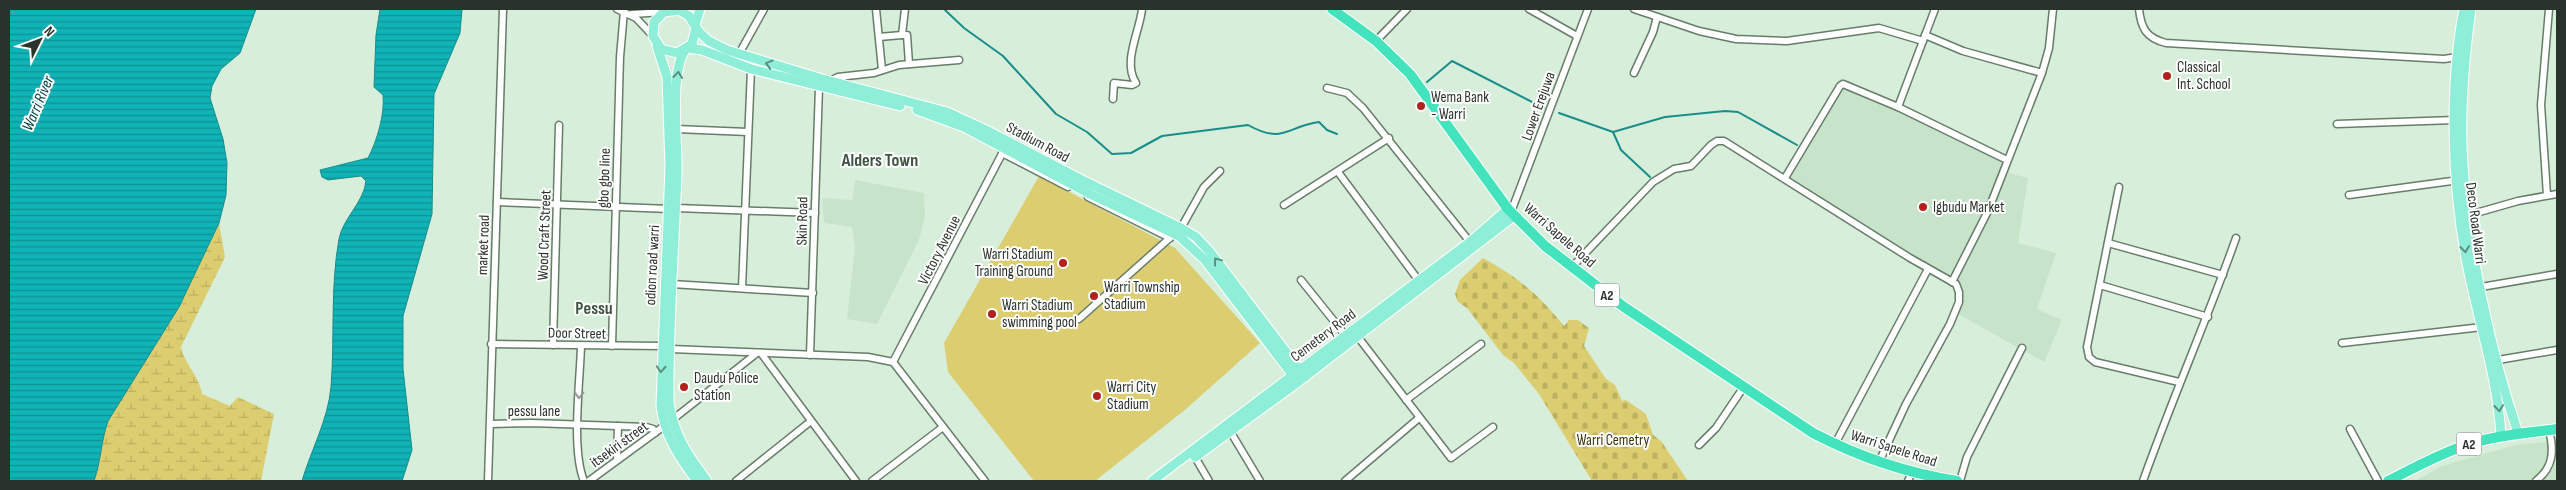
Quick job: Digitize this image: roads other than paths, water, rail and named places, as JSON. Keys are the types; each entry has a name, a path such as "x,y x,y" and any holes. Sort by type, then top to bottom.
{"highway":[{"name":"Warri Sapele Road","path":"1332,9 1376,40 1422,88 1452,134 1511,212 1571,268 1624,307 1791,420 1835,444 1910,477 1958,481"},
{"name":"A2","path":"2388,481 2439,455 2470,444 2518,433 2553,429"}],"main road":[{"path":"695,27 689,16 671,10 654,22 654,39 669,53 687,49 694,39 700,9"},
{"name":"Deco Road Warri","path":"2464,9 2457,56 2455,120 2465,256 2498,402 2501,437"},
{"name":"Deco Road Warri","path":"2471,9 2462,99 2460,180 2469,215 2481,286 2498,360 2518,433"},
{"name":"Stadium Road","path":"695,27 709,41 739,54 830,81 933,108 965,120 1082,180 1175,233"},
{"name":"odion road warri","path":"654,39 668,77 672,208 672,284 667,348 660,391 664,426 676,453 697,481"},
{"name":"Stadium Road","path":"687,49 702,50 751,69 924,112 964,127 1004,150 1092,195 1175,233 1196,237 1210,252 1299,376"},
{"name":"odion road warri","path":"687,49 680,61 677,78 667,348 669,403 679,441 707,481"},
{"name":"Cemetery Road","path":"1163,481 1230,431 1346,336 1511,212"},
{"name":"Cemetery Road","path":"1152,481 1299,376 1358,337 1511,212"}],"street":[{"name":"market road","path":"488,481 503,9"},
{"path":"739,54 764,9"},
{"path":"876,9 882,70"},
{"path":"902,35 905,9"},
{"path":"1113,99 1114,83 1136,83 1132,77 1131,64 1142,9"},
{"path":"1376,40 1407,9"},
{"path":"1528,9 1577,36"},
{"name":"Lower Erejuwa","path":"1511,212 1588,9"},
{"path":"1634,9 1736,39 1787,41 1879,28 1924,38 1979,56 2042,73"},
{"path":"1898,107 1935,9"},
{"path":"1952,282 1988,211 2042,73 2049,48 2053,9"},
{"path":"2139,9 2144,31 2148,36 2166,43 2444,59 2457,56"},
{"path":"2547,196 2541,105 2549,9"},
{"path":"623,11 671,10"},
{"path":"623,11 654,39"},
{"name":"gbo gbo line","path":"612,346 623,11"},
{"path":"1634,73 1653,32 1657,17"},
{"path":"879,37 907,35 909,64"},
{"path":"830,81 838,77 874,73 909,64 959,60"},
{"path":"742,288 751,69"},
{"path":"1785,178 1841,84 1898,107 2007,160"},
{"name":"Skin Road","path":"810,355 819,87"},
{"path":"1328,88 1347,93 1354,98 1389,138 1470,242"},
{"path":"2338,124 2455,120"},
{"name":"Wood Craft Street","path":"552,345 558,205 559,125"},
{"path":"676,129 748,132"},
{"path":"1284,205 1389,138"},
{"path":"1571,268 1653,182 1674,169 1691,166 1711,145 1717,141 1724,141 1928,269 1952,282 1959,292 1959,302 1950,324 1906,404 1879,462"},
{"name":"Victory Avenue","path":"893,362 1004,150"},
{"path":"1079,319 1175,233 1199,195 1220,171"},
{"path":"1338,172 1419,281"},
{"path":"2349,195 2460,180"},
{"path":"2119,188 2087,347 2089,357 2095,362 2179,382"},
{"path":"2469,215 2557,194"},
{"path":"497,202 815,213"},
{"path":"2143,481 2179,382 2208,317 2236,238"},
{"path":"2108,243 2223,274"},
{"path":"1835,444 1928,269"},
{"path":"2481,286 2557,274"},
{"path":"1301,280 1346,336"},
{"path":"672,284 813,293"},
{"path":"2100,285 2208,317"},
{"path":"2342,342 2482,327"},
{"path":"1358,337 1451,458 1493,427"},
{"name":"Door Street","path":"492,344 612,346 868,357 893,362"},
{"path":"1406,400 1481,344"},
{"name":"pessu lane","path":"581,346 578,424 579,469 584,481"},
{"path":"1958,481 1971,448 2022,348"},
{"path":"2498,360 2557,350"},
{"path":"672,420 759,353 856,481"},
{"path":"893,362 985,481"},
{"path":"1699,445 1716,428 1743,388"},
{"path":"1345,481 1420,418"},
{"path":"736,481 811,421"},
{"name":"pessu lane","path":"490,424 578,424 646,427 653,429 655,433"},
{"path":"617,460 618,426"},
{"name":"itsekiri street","path":"589,481 664,426"},
{"path":"872,481 943,427"},
{"path":"2350,429 2378,481"},
{"path":"2536,481 2552,460 2554,448 2553,429"},
{"path":"1230,431 1260,481"},
{"path":"1195,457 1209,481"}],"water":[{"name":"Warri River","path":"9,9 256,9 240,53 221,69 212,86 210,98 223,139 227,163 226,195 219,223 179,307 108,421 94,481 9,481"},
{"path":"380,9 462,9 460,33 434,94 432,214 403,316 403,369 412,450 402,481 302,481 323,423 331,387 336,257 339,239 341,231 362,196 366,181 361,176 328,180 322,177 320,170 368,158 374,144 382,119 383,102 383,95 374,87 376,35"}],"waterway":[{"path":"944,9 964,28 1003,56 1056,114 1087,132 1112,154 1131,153 1162,136 1248,125 1260,131 1278,134 1319,122 1327,130 1337,134"},
{"path":"1427,82 1452,61 1544,108"},
{"path":"1559,113 1613,132 1665,117 1725,111 1738,112 1797,145"},
{"path":"1613,132 1621,150 1650,177"}],"place":[{"name":"Classical Int. School","path":"2167,76"},
{"name":"Wema Bank - Warri","path":"1421,106"},
{"name":"Igbudu Market","path":"1923,207"},
{"name":"Warri Stadium Training Ground","path":"1063,263"},
{"name":"Warri Township Stadium","path":"1094,296"},
{"name":"Warri Stadium swimming pool","path":"992,314"},
{"name":"Daudu Police Station","path":"684,387"},
{"name":"Warri City Stadium","path":"1097,396"}],"district":[{"name":"Alders Town","path":"880,160"},
{"name":"Pessu","path":"594,308"}],"park label":[{"name":"Warri Cemetry","path":"1613,440"}]}
